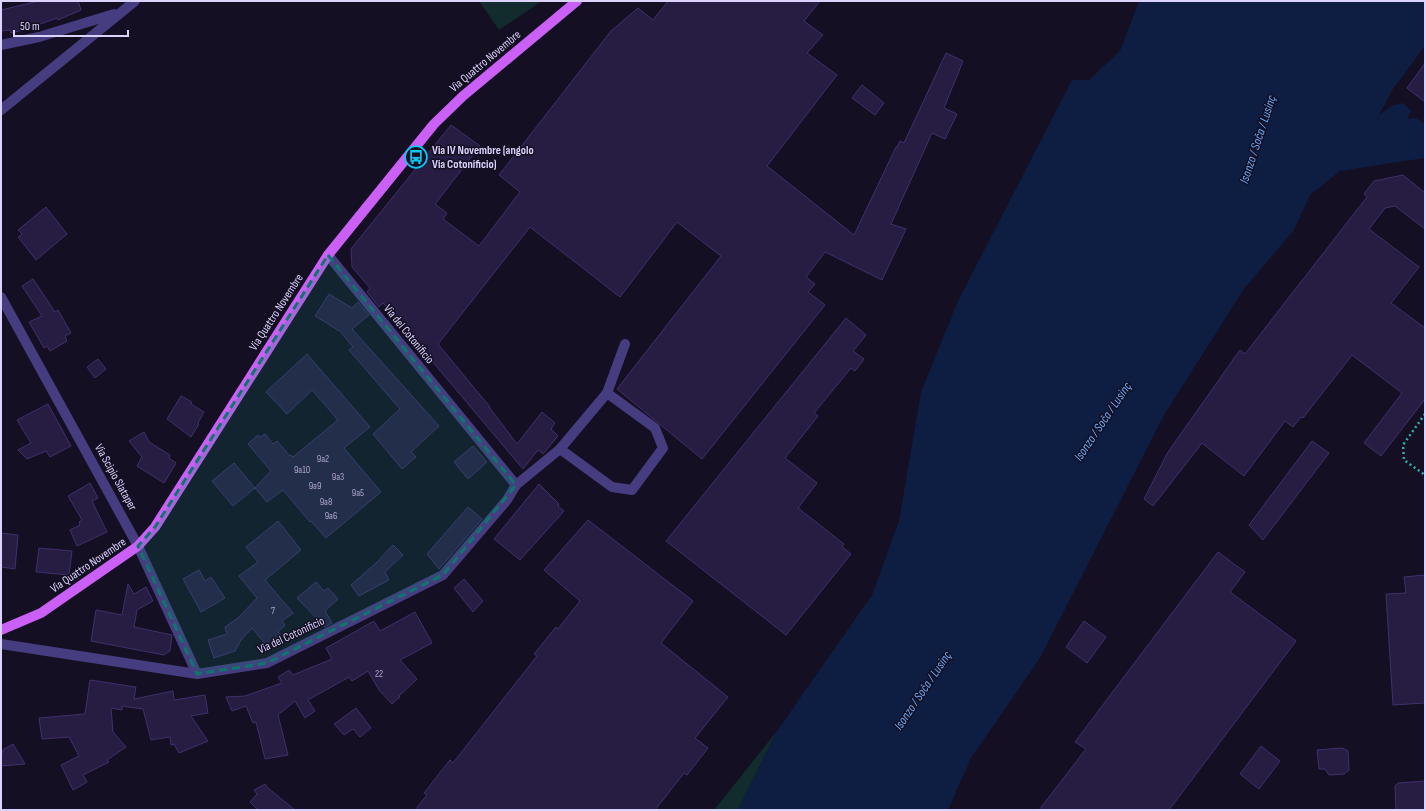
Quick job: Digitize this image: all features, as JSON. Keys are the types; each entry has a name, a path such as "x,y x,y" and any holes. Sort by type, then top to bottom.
{"main road":[{"name":"Via Quattro Novembre","path":"1,630 41,613 138,546 155,527 328,254 434,124 463,96 577,1"}],"street":[{"path":"1,110 135,1"},
{"path":"1,45 39,37 120,13"},
{"name":"Via del Cotonificio","path":"328,254 516,485"},
{"name":"Via Scipio Slataper","path":"1,297 138,546 197,674"},
{"name":"Via del Cotonificio","path":"1,644 197,674 267,663 443,575 507,500 516,485 560,449 607,393 626,344"},
{"path":"560,449 612,487 632,490 663,448 656,428 607,393"}],"path":[{"path":"1425,414 1403,444 1404,460 1425,475"}],"highlighted area":[{"path":"328,255 516,485 443,575 267,663 197,674 138,546 155,527"}],"green space":[{"path":"479,1 542,1 499,30"},
{"path":"777,731 738,810 714,810"}],"water":[{"name":"Isonzo / Soča / Lusinç","path":"1139,1 1425,1 1425,46 1393,89 1379,115 1393,105 1403,103 1411,111 1407,119 1416,118 1425,124 1425,158 1340,171 1310,195 1294,230 1244,289 1164,415 1040,658 971,758 948,810 738,810 777,731 872,595 899,521 921,392 958,301 1072,80 1089,80 1120,51"}],"building":[{"path":"39,1 78,1 81,10 58,20 57,18 35,26 36,27 11,33 10,30 1,31 1,10"},
{"path":"668,1 820,1 804,21 823,35 807,53 837,75 767,166 854,235 896,147 900,141 904,143 946,53 963,61 944,108 957,114 945,139 932,133 891,224 906,229 882,280 825,252 806,277 815,284 808,292 825,305 702,459 617,389 721,256 677,222 620,297 530,227 438,344 490,407 517,444 542,412 555,423 551,429 558,436 543,454 538,450 523,469 383,303 379,307 367,292 370,288 352,267 351,249 451,125 480,146 435,204 447,213 443,219 479,246 520,192 499,175 611,31 638,8 653,20"},
{"path":"1425,63 1425,102 1407,88"},
{"path":"862,85 884,103 875,115 852,98"},
{"path":"1403,175 1425,193 1425,229 1395,206 1385,208 1369,229 1419,267 1391,303 1425,328 1425,399 1381,456 1364,443 1402,393 1352,355 1303,418 1301,417 1293,427 1285,421 1244,476 1202,443 1153,506 1144,499 1168,452 1240,350 1245,354 1367,197 1364,194 1374,181"},
{"path":"46,207 67,234 36,260 18,237 22,234 18,230"},
{"path":"33,279 55,312 58,310 71,333 65,336 67,341 50,351 47,346 44,348 29,322 42,316 22,286"},
{"path":"329,294 352,308 358,302 369,315 352,329 439,426 411,452 416,457 402,469 373,434 400,409 349,350 353,347 341,332 315,316"},
{"path":"846,318 866,335 853,351 864,359 855,371 851,368 814,413 818,416 785,458 817,483 798,508 844,544 842,547 851,554 786,635 666,541"},
{"path":"307,354 370,427 344,448 381,492 326,538 311,521 310,522 283,490 267,502 255,488 271,471 248,444 258,435 260,437 265,434 273,444 277,441 290,456 291,455 293,457 338,420 312,390 287,414 266,392"},
{"path":"98,359 106,369 95,378 87,367"},
{"path":"181,396 192,402 191,404 204,412 191,437 167,419"},
{"path":"48,404 71,446 50,457 46,451 27,459 18,450 31,443 17,420"},
{"path":"144,432 149,442 170,455 169,458 176,463 164,483 137,466 142,457 129,441"},
{"path":"1312,441 1329,453 1263,540 1249,525"},
{"path":"473,446 487,462 468,479 454,462"},
{"path":"234,463 255,488 233,506 212,481"},
{"path":"90,483 98,498 92,501 107,532 77,546 70,530 80,525 79,522 82,520 68,496"},
{"path":"539,484 564,511 520,560 494,539"},
{"path":"468,507 482,519 439,569 427,554"},
{"path":"588,520 693,601 661,643 728,697 695,738 708,748 687,775 684,773 655,810 415,810 427,795 424,793 450,760 453,763 537,656 534,654 556,627 558,629 580,601 544,570"},
{"path":"278,521 301,550 265,580 293,613 282,621 285,625 278,632 281,635 268,647 252,628 241,640 235,651 214,658 208,640 227,634 225,627 238,618 257,598 239,576 258,562 246,547"},
{"path":"1,533 18,535 15,569 1,567"},
{"path":"393,545 403,555 385,572 389,580 359,596 351,585 375,564"},
{"path":"39,548 72,551 69,575 36,572"},
{"path":"1218,552 1245,572 1230,592 1296,641 1169,810 1039,810 1086,749 1075,742"},
{"path":"199,570 205,581 211,577 225,598 201,612 183,579"},
{"path":"1425,575 1425,703 1393,705 1386,594 1406,593 1404,577"},
{"path":"464,579 483,601 473,612 454,588"},
{"path":"316,582 324,591 328,588 338,599 325,611 332,623 325,627 297,598"},
{"path":"128,584 134,594 146,587 153,601 137,610 134,627 172,635 170,651 164,655 91,641 96,610 122,615"},
{"path":"415,612 432,643 400,660 417,679 399,696 400,697 392,704 379,690 368,671 352,681 349,677 308,700 315,711 305,718 295,701 278,715 288,755 265,759 256,722 253,723 246,706 232,711 226,697 245,696 282,683 278,677 289,670 293,675 332,659 326,648 374,621 380,631"},
{"path":"1084,621 1106,637 1087,663 1066,647"},
{"path":"90,680 136,687 134,699 173,691 174,700 205,695 208,713 191,716 208,741 179,753 174,744 171,745 170,737 151,740 143,709 122,706 122,710 111,708 113,732 126,747 107,760 109,762 83,775 87,782 73,790 61,765 79,756 69,737 42,739 39,718 85,714"},
{"path":"356,708 371,728 360,737 353,729 344,735 334,724"},
{"path":"13,744 25,764 1,766 1,755 4,749"},
{"path":"1261,746 1280,761 1259,789 1240,774"},
{"path":"1342,748 1348,751 1349,770 1344,774 1329,775 1325,769 1319,769 1317,750"},
{"path":"1425,781 1425,810 1396,810 1395,786 1398,783"},
{"path":"265,784 295,810 258,810 250,802 257,794 254,790"}],"place":[{"name":"Via IV Novembre (angolo Via Cotonificio)","path":"416,157"}]}
